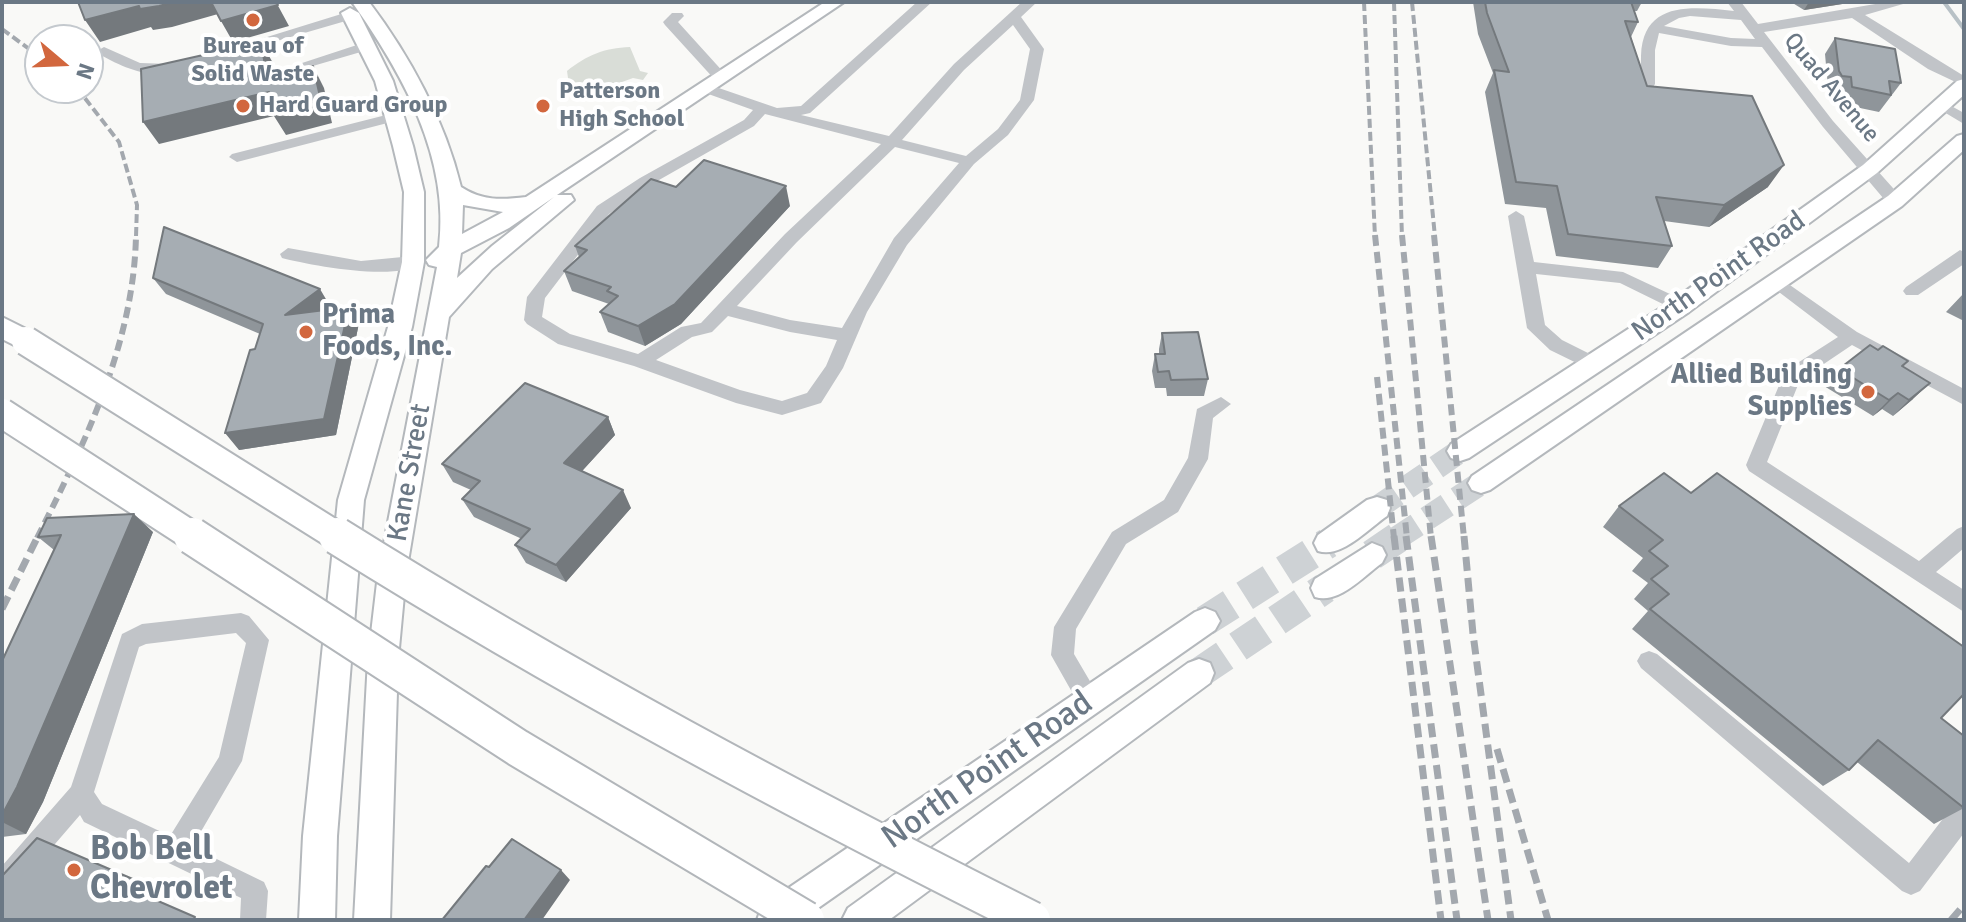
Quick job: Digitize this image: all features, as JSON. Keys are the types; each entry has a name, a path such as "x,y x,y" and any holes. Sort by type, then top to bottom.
{"highway":[{"path":"14,334 410,581 573,678 872,839 1032,920"},
{"path":"2,413 782,919"}],"main road":[{"path":"412,262 449,250 501,223 836,2"},
{"name":"Kane Street","path":"317,920 320,836 351,500 397,339 412,262 414,192 384,81 366,46 352,6"},
{"name":"Kane Street","path":"352,6 432,126 451,190 444,296 436,324 392,574 383,659 372,920"},
{"name":"North Point Road","path":"1460,451 1681,306 1870,169 1944,106 1964,84"},
{"path":"436,324 462,282 596,172 639,131"},
{"name":"North Point Road","path":"1481,483 1895,201 1964,140"},
{"path":"451,190 471,202 489,206 506,207 532,202"},
{"path":"412,262 449,250 487,250 524,230"},
{"path":"1743,261 1777,282"},
{"path":"1648,327 1680,348"},
{"path":"1328,543 1377,508"},
{"path":"1325,588 1372,555"},
{"name":"North Point Road","path":"782,919 1205,621"},
{"name":"North Point Road","path":"860,920 1199,673"}],"street":[{"path":"925,2 805,110 762,109 749,123 646,181 603,210 536,297 533,320 564,339 640,361 736,396 782,408 814,398 834,368 858,312 900,242 969,161 1003,132 1027,100 1037,49 1015,18"},
{"path":"640,361 687,331 706,328 791,238 892,142 959,67 1030,2"},
{"name":"Quad Avenue","path":"1734,2 1828,124 1895,201"},
{"path":"1648,84 1650,36 1661,19 1677,12 1749,22 1854,14 1903,2"},
{"path":"215,55 352,6"},
{"path":"1854,14 1964,84"},
{"path":"677,16 670,22 721,78"},
{"path":"1656,28 1731,42 1765,43"},
{"path":"306,64 366,46"},
{"path":"104,51 129,65 144,69 185,65"},
{"path":"705,88 762,109 969,161"},
{"path":"1944,106 1964,120"},
{"path":"237,157 394,117"},
{"path":"1516,216 1536,328 1556,345 1593,364"},
{"path":"288,254 361,267 412,262"},
{"path":"1912,291 1960,256 1964,258"},
{"path":"1526,267 1623,278 1681,306"},
{"path":"1777,282 1851,337 1964,398"},
{"path":"724,309 790,326 848,335"},
{"path":"1851,337 1792,376 1756,465 1964,602"},
{"path":"1089,700 1062,655 1065,627 1119,538 1171,506 1198,459 1204,414 1221,404"},
{"path":"1920,573 1964,535"},
{"path":"2,886 81,794 130,641 142,634 241,623 258,640 230,761 175,852"},
{"path":"1649,661 1911,882 1964,812"},
{"path":"81,794 93,813 255,891 253,920"}],"shaded area":[{"path":"630,47 640,71 648,73 643,80 633,78 589,94 569,85 567,71 582,61 596,53"}],"building":[{"path":"78,2 174,2 140,9 139,6 85,20"},
{"path":"211,2 276,2 278,5 221,21"},
{"path":"1485,2 1631,2 1638,22 1625,21 1647,86 1752,96 1784,165 1724,205 1656,197 1672,246 1568,234 1557,186 1516,182 1494,70 1509,72"},
{"path":"1835,38 1895,49 1901,83 1889,81 1891,95 1852,87 1851,77 1842,76 1839,71"},
{"path":"261,42 267,77 313,66 321,101 273,113 269,92 143,122 141,69"},
{"path":"704,160 786,186 675,304 638,326 600,312 618,296 607,291 611,287 564,271 587,250 575,246 651,179 676,187"},
{"name":"Prima Foods, Inc.","path":"164,227 320,289 285,315 349,307 324,419 225,433 250,350 255,349 263,324 153,278"},
{"path":"1198,332 1208,379 1171,380 1169,371 1158,372 1155,354 1165,354 1162,333"},
{"path":"1870,345 1878,350 1883,346 1908,361 1902,366 1930,383 1909,400 1898,393 1889,400 1839,369"},
{"path":"525,383 608,417 564,463 623,490 556,565 515,545 530,529 462,499 480,481 442,464"},
{"path":"1664,473 1691,493 1717,473 1964,647 1964,694 1941,718 1964,736 1964,808 1878,740 1849,770 1650,609 1669,594 1651,579 1668,566 1649,551 1663,540 1619,506"},
{"path":"134,514 17,787 2,815 2,661 61,535 38,537 47,518"},
{"name":"Bob Bell Chevrolet","path":"37,838 135,880 128,888 195,917 193,920 2,920 2,876"},
{"path":"512,839 561,870 524,920 442,920 486,866 489,867"}],"waterway":[{"path":"1944,2 1964,29"}],"tunnel":[{"path":"1377,508 1460,451"},
{"path":"1398,537 1481,483"},
{"path":"1372,555 1398,537"},
{"path":"1205,621 1328,543"},
{"path":"1199,673 1325,588"}],"railway":[{"path":"1364,2 1375,237"},
{"path":"1394,2 1402,237"},
{"path":"1412,2 1435,237"},
{"path":"2,29 24,45"},
{"path":"89,104 119,142 137,205 136,237"},
{"path":"37,538 104,391 126,315 136,235"},
{"path":"1375,235 1407,538"},
{"path":"1402,235 1431,538"},
{"path":"1434,235 1464,538"},
{"path":"1377,377 1394,538"},
{"path":"2,609 38,536"},
{"path":"1394,536 1441,920"},
{"path":"1406,536 1457,920"},
{"path":"1431,536 1488,920"},
{"path":"1464,536 1473,634 1511,920"},
{"path":"1497,749 1548,920"},
{"path":"1951,920 1964,905"}],"place":[{"name":"Bureau of Solid Waste","path":"253,20"},
{"name":"Hard Guard Group","path":"243,106"},
{"name":"Patterson High School","path":"543,106"},
{"name":"Prima Foods, Inc.","path":"306,332"},
{"name":"Allied Building Supplies","path":"1868,392"},
{"name":"Bob Bell Chevrolet","path":"74,870"}]}
